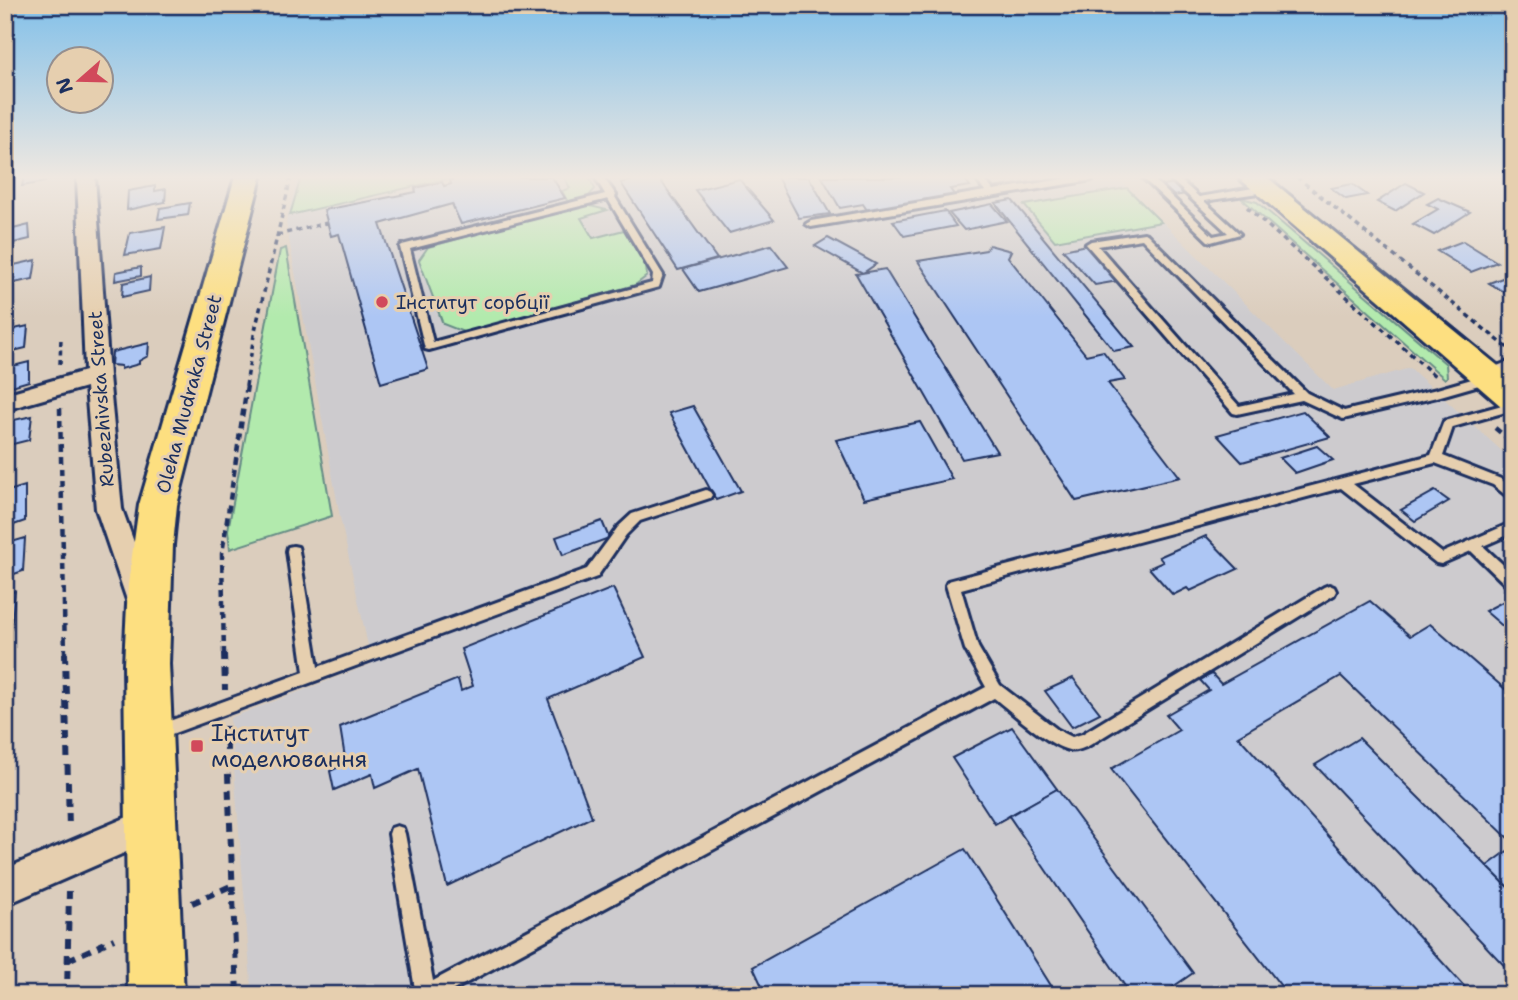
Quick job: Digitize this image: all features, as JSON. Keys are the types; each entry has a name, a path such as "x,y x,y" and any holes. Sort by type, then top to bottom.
{"main road":[{"name":"Oleha Mudraka Street","path":"156,995 146,615 150,558 158,505 235,224"},
{"path":"1299,224 1501,373 1513,397"}],"street":[{"name":"Rubezhivska Street","path":"89,224 97,376 109,509 146,615"},
{"path":"5,402 97,376"},
{"path":"5,887 151,824"}],"lane":[{"path":"498,224 405,247 429,347 656,285 658,275 628,224"},
{"path":"811,225 818,224"},
{"path":"1196,224 1212,239 1235,234 1223,224"},
{"path":"1303,396 1237,410 1091,244 1144,236 1303,396 1343,415 1450,390 1501,373"},
{"path":"1436,458 1448,424 1513,406"},
{"path":"1329,591 1085,740 1071,744 1053,735 995,690 972,649 953,585 1436,458 1497,482 1513,496"},
{"path":"1342,482 1441,559 1513,527"},
{"path":"148,736 592,573 622,531 636,517 706,495"},
{"path":"1473,545 1513,583"},
{"path":"293,551 312,675"},
{"path":"397,834 425,994 995,690"}],"path":[{"path":"237,995 225,708 222,554 254,335 279,224"},
{"path":"276,236 324,224"},
{"path":"1286,224 1450,390"},
{"path":"1355,224 1513,352"},
{"path":"61,338 69,860 67,995"},
{"path":"1480,415 1513,443"}],"shaded area":[{"path":"286,224 1164,224 1333,390 1410,368 1513,461 1513,995 252,995 230,718 372,664 340,517"}],"green space":[{"path":"516,224 584,224 593,238 624,230 646,266 647,276 635,285 466,333 443,324 419,260 428,247"},
{"path":"1040,224 1152,224 1055,241"},
{"path":"1270,224 1282,224 1446,364 1445,379"},
{"path":"286,248 332,516 230,549 228,530 280,250"}],"building":[{"path":"328,224 381,224 428,369 381,383 339,234 331,236"},
{"path":"648,224 692,224 717,259 678,270"},
{"path":"722,224 761,224 729,233"},
{"path":"895,224 954,224 956,226 904,236"},
{"path":"958,224 994,224 964,230"},
{"path":"1012,224 1032,224 1134,347 1114,351"},
{"path":"1414,224 1452,224 1434,235"},
{"path":"29,225 30,239 5,245 5,231"},
{"path":"165,227 161,249 125,255 130,233"},
{"path":"828,238 876,264 863,273 815,246"},
{"path":"1463,241 1497,262 1471,272 1437,251"},
{"path":"771,245 788,267 699,292 683,269"},
{"path":"989,245 1011,251 1008,257 1086,355 1103,351 1125,380 1108,383 1180,477 1076,501 918,261 986,250"},
{"path":"1086,245 1118,281 1095,285 1063,250"},
{"path":"36,260 33,279 5,285 5,267"},
{"path":"141,267 141,276 115,281 116,272"},
{"path":"885,269 997,452 962,459 856,274"},
{"path":"1513,274 1513,297 1489,283"},
{"path":"150,277 149,291 122,297 123,283"},
{"path":"28,326 26,348 5,353 5,331"},
{"path":"149,343 148,356 139,361 139,364 121,369 121,366 111,365 112,352"},
{"path":"29,362 29,381 5,388 5,368"},
{"path":"693,406 741,491 716,500 669,413"},
{"path":"1303,411 1330,437 1242,462 1217,435"},
{"path":"32,416 29,440 5,446 5,422"},
{"path":"920,422 952,479 864,499 836,440"},
{"path":"1317,446 1333,460 1295,473 1280,458"},
{"path":"25,486 25,521 5,528 5,492"},
{"path":"1435,491 1449,501 1415,521 1401,510"},
{"path":"602,521 609,538 563,555 556,537"},
{"path":"1206,536 1238,569 1190,591 1187,588 1173,595 1149,568 1163,562 1159,557"},
{"path":"25,538 23,571 5,577 5,544"},
{"path":"613,588 645,657 548,699 592,817 447,886 418,769 375,788 372,774 334,790 330,771 346,764 340,727 458,679 461,691 473,686 461,649"},
{"path":"15,591 11,631 5,633 5,594"},
{"path":"1506,600 1513,606 1513,635 1485,611"},
{"path":"1370,601 1410,636 1430,624 1513,696 1513,843 1341,676 1238,736 1472,995 1288,995 1111,769 1179,730 1166,715 1209,690 1200,680 1212,674 1221,684"},
{"path":"1073,678 1100,713 1072,727 1045,691"},
{"path":"1012,727 1057,789 995,824 952,758"},
{"path":"1359,738 1513,892 1513,975 1315,765"},
{"path":"1057,789 1193,973 1161,995 1131,995 1009,816"},
{"path":"1513,847 1513,892 1487,866"},
{"path":"965,849 1057,995 766,995 753,967"}],"place":[{"name":"Інститут сорбції","path":"382,302"},
{"name":"Інститут моделювання","path":"197,746"}]}
